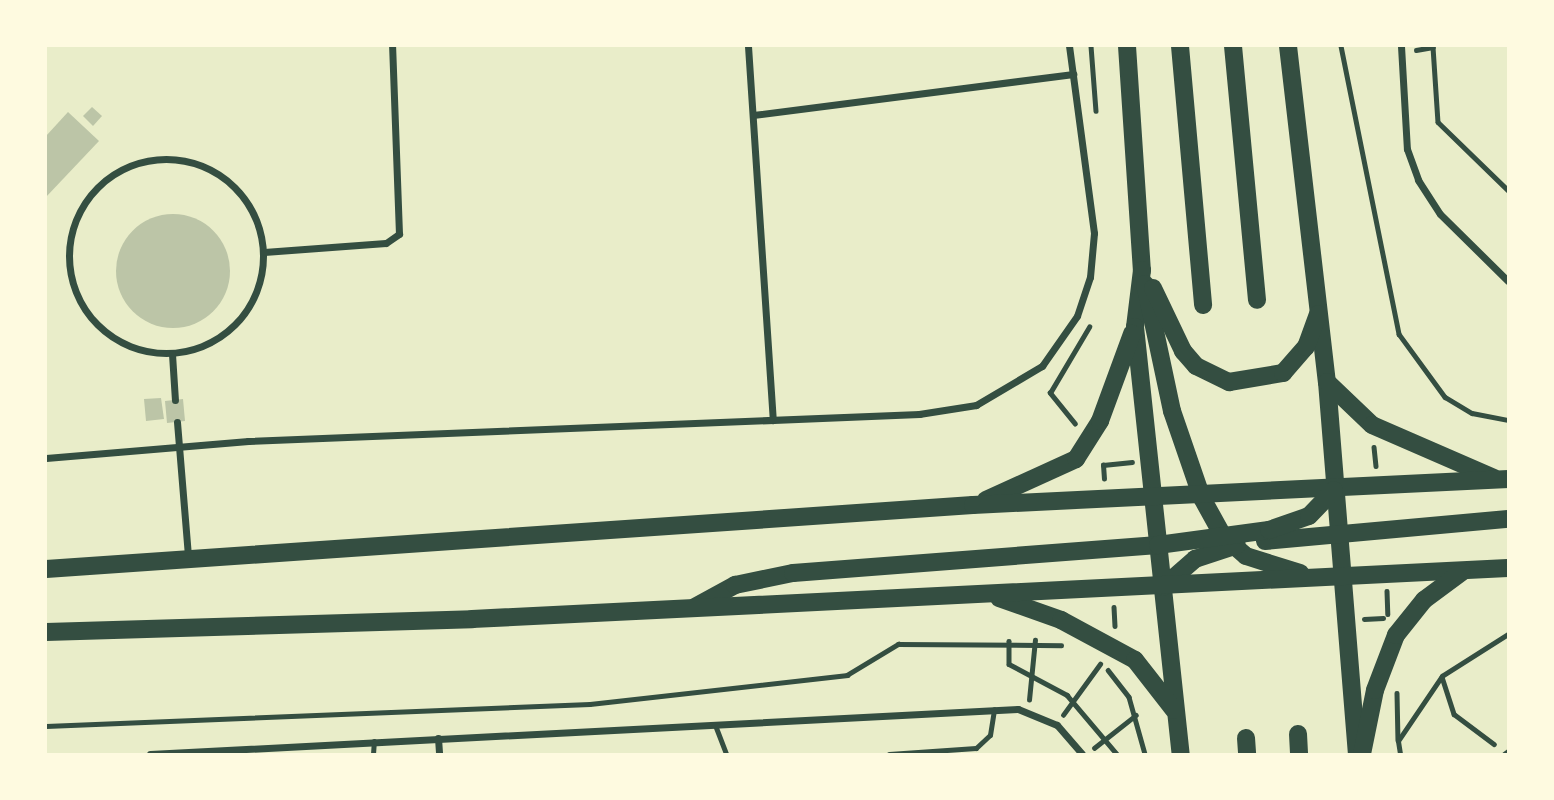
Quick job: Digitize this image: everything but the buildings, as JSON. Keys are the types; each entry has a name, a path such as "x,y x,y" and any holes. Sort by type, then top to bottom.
{"main road":[{"path":"1127,46 1142,270 1171,411 1202,498 1228,541 1277,569 1342,579"},
{"path":"1180,46 1203,305"},
{"path":"1233,46 1257,300"},
{"path":"1288,46 1327,382 1357,754"},
{"path":"1142,270 1184,352 1196,366 1229,382 1283,373 1306,346 1320,311"},
{"path":"1142,270 1135,327 1147,461 1181,754"},
{"path":"973,505 1076,459 1100,421 1135,327"},
{"path":"1327,382 1372,425 1505,480"},
{"path":"46,569 973,505 1152,501 1505,480"},
{"path":"1163,587 1195,559 1228,541 1291,524 1334,490"},
{"path":"692,609 767,576 1508,519"},
{"path":"46,632 692,609 1386,577 1508,568"},
{"path":"1362,754 1375,690 1396,635 1424,600 1463,571"},
{"path":"989,594 1060,620 1135,660 1176,713"},
{"path":"1298,734 1299,754"}],"street":[{"path":"264,252 386,243 399,234 392,46"},
{"path":"748,46 773,420"},
{"path":"46,458 178,446 773,420 976,405 1042,366 1077,316 1093,257 1069,46"},
{"path":"1401,49 1407,149 1418,180 1440,214 1508,281"},
{"path":"753,115 1073,74"},
{"path":"142,162 199,164 244,199 264,252 258,289 238,321 208,344 172,354 116,341 78,299 69,243 93,191 142,162"},
{"path":"172,354 175,400"},
{"path":"177,422 188,561"},
{"path":"150,754 994,709 1028,711 1057,725 1083,754"},
{"path":"438,738 439,754"}],"lane":[{"path":"889,754 976,748 990,735 994,709"},
{"path":"715,725 726,754"},
{"path":"373,754 374,741"}],"path":[{"path":"1341,46 1399,334 1445,397 1472,413 1508,420"},
{"path":"1401,49 1433,47 1438,122 1508,190"},
{"path":"1331,445 1374,441 1377,488"},
{"path":"1106,503 1103,465 1147,461"},
{"path":"1345,620 1388,618 1386,577"},
{"path":"1113,589 1116,636"},
{"path":"1400,754 1398,741 1442,676 1508,634"},
{"path":"1028,711 1035,640"},
{"path":"46,726 590,704 847,676 898,644 1035,640 1067,646"},
{"path":"1009,641 1009,664 1031,673 1072,700 1107,737 1116,754"},
{"path":"1093,659 1129,696 1145,754"},
{"path":"1057,725 1072,700 1100,664"},
{"path":"1442,676 1454,714 1506,753"},
{"path":"1083,754 1136,715"}]}
